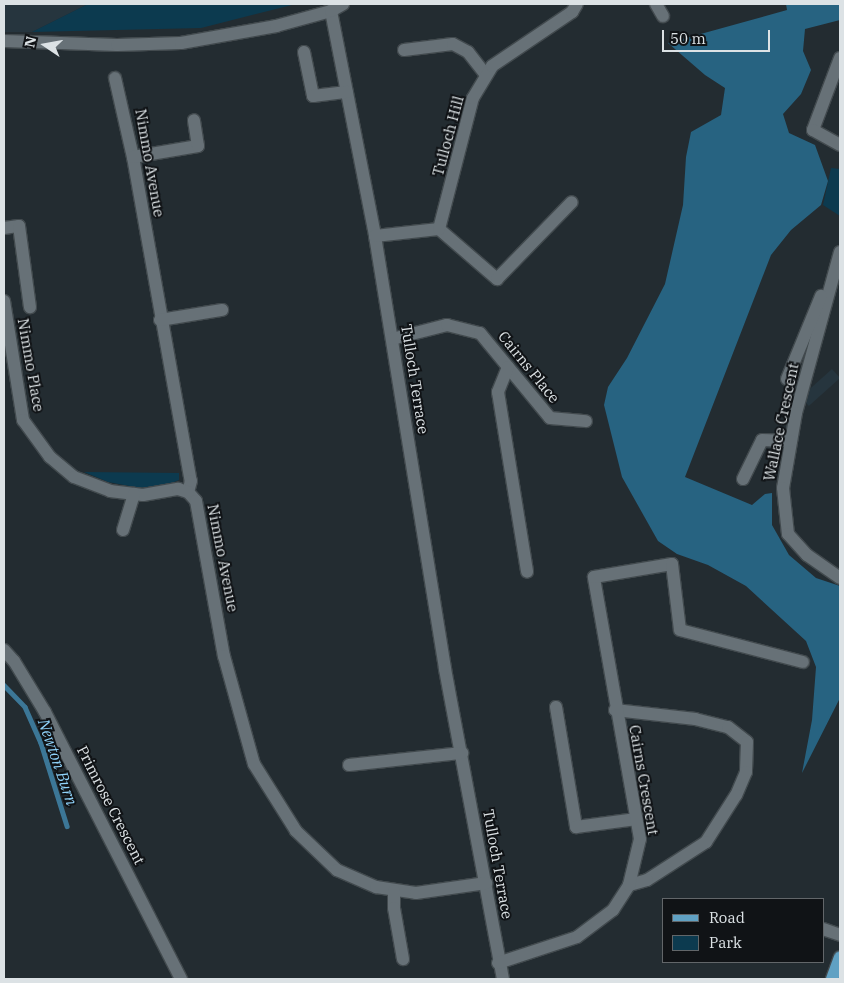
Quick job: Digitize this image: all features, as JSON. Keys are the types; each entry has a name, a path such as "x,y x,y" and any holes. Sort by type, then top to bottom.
{"main road":[{"path":"832,979 840,958"}],"street":[{"path":"4,41 118,45 181,43 276,26 331,11 344,4"},
{"name":"Tulloch Hill","path":"439,229 473,98 486,75 492,66 572,12 577,4"},
{"path":"656,4 663,16"},
{"name":"Tulloch Terrace","path":"331,11 375,236 462,753 486,883 498,963 503,979"},
{"path":"404,50 453,44 468,52 486,75"},
{"path":"304,52 313,96 346,92"},
{"path":"840,58 813,130 840,145"},
{"name":"Nimmo Avenue","path":"115,78 133,157 160,320 191,481 188,492 196,501 224,656 254,764 296,831 337,870 394,891 442,892 486,883"},
{"path":"133,157 198,146 194,120"},
{"path":"375,236 439,229 497,279 572,202"},
{"path":"4,228 19,226 30,307"},
{"name":"Wallace Crescent","path":"840,252 833,271 791,441 782,488 788,534 807,555 840,578"},
{"path":"787,379 833,271"},
{"name":"Nimmo Place","path":"4,300 23,420 50,457 74,477 110,491 134,494 178,489 188,492"},
{"path":"160,320 222,310"},
{"name":"Cairns Place","path":"392,339 447,325 480,333 550,418 586,421"},
{"path":"508,367 498,392 527,572"},
{"path":"743,479 762,440 773,438 791,441"},
{"path":"122,530 134,494"},
{"name":"Cairns Crescent","path":"498,963 577,937 613,910 629,885 640,839 615,710 594,578 672,564 680,630 804,662"},
{"name":"Primrose Crescent","path":"4,650 14,661 41,705 181,979"},
{"path":"556,707 576,827 636,820"},
{"name":"Cairns Crescent","path":"615,710 695,719 728,728 747,742 746,772 736,795 706,842 647,880 629,885"},
{"path":"349,765 462,753"},
{"path":"394,891 394,908 403,959"},
{"path":"824,930 840,935"}],"shaded area":[{"path":"4,4 88,4 32,32 4,32"},
{"path":"786,4 840,4 840,20 805,29 803,51 811,70 801,94 783,114 789,133 815,145 828,181 821,205 791,230 771,255 685,477 752,505 765,494 772,493 772,525 789,555 816,578 840,586 840,698 802,773 812,720 816,667 806,641 746,586 708,565 677,554 658,541 622,477 604,405 608,387 627,358 665,284 683,205 686,157 691,132 721,115 725,88 705,75 668,43 787,10"},
{"path":"832,369 840,378 809,406 801,397"}],"green space":[{"path":"88,4 296,4 201,28 32,32"},
{"path":"831,168 840,169 840,216 823,205"},
{"path":"84,472 179,473 179,480 169,484 140,488 108,482"}],"waterway":[{"name":"Newton Burn","path":"4,685 25,707 41,743 67,826"}]}
